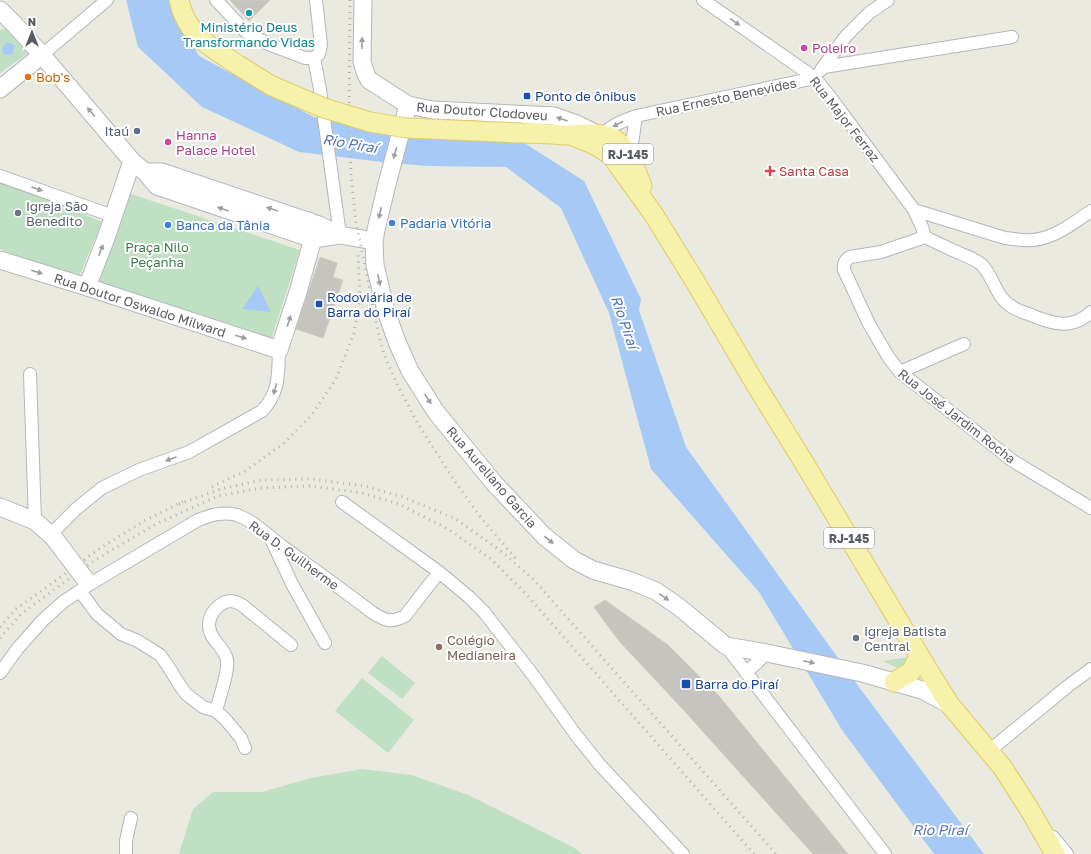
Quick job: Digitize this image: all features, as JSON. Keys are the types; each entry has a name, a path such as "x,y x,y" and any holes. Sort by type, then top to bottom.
{"main road":[{"name":"RJ-145","path":"179,0 181,11 190,28 208,45 272,86 324,108 370,122 408,128 612,138 620,144 623,160 654,215 696,282 756,385 919,656 950,705 1003,768 1055,854"},
{"path":"894,682 911,672 919,656"}],"street":[{"path":"0,89 107,0"},
{"path":"216,0 246,32 268,44 306,58 314,58 319,54 321,45 316,0"},
{"name":"Rua Doutor Clodoveu","path":"363,0 362,61 364,72 369,80 408,105 433,110 554,116 579,125 599,138"},
{"name":"Rua Major Ferraz","path":"703,0 815,78 914,210 925,237"},
{"path":"815,78 846,36 869,13 888,0"},
{"path":"0,10 8,23 42,54 132,161 145,172 157,186 313,239 340,235"},
{"path":"824,67 1012,37"},
{"path":"314,58 320,89 340,235"},
{"name":"Rua Ernesto Benevides","path":"599,138 616,123 636,116 815,78"},
{"name":"Rua Aureliano Garcia","path":"408,105 386,184 374,241 375,265 386,312 410,371 436,412 494,483 544,536 574,560 593,570 631,581 656,591 679,607 726,646"},
{"path":"623,160 636,116"},
{"path":"87,287 106,238 132,161"},
{"path":"145,172 162,172 309,221 340,235 374,241"},
{"path":"0,176 113,216"},
{"path":"914,210 1005,238 1020,240 1033,240 1046,237 1062,230 1091,211"},
{"path":"52,536 76,509 102,488 139,470 189,452 262,411 270,403 278,380 279,350 314,235 313,228 309,221"},
{"path":"925,237 981,264 1001,297 1008,305 1017,310 1046,322 1063,324 1074,323 1086,317 1091,312"},
{"name":"Rua José Jardim Rocha","path":"925,237 881,252 850,257 847,259 844,266 869,324 889,358 900,372 1013,461 1091,508"},
{"name":"Rua Doutor Oswaldo Milward","path":"0,260 279,350"},
{"path":"900,372 964,344"},
{"path":"30,374 35,521"},
{"path":"342,502 439,572 469,597 484,612 600,765 683,854"},
{"path":"0,508 35,521 52,536 85,585 97,614 121,634 138,641 160,655 186,694 203,707 216,711 225,719 241,738 245,748"},
{"name":"Rua D. Guilherme","path":"0,673 18,648 43,620 62,602 85,585 198,520 212,514 224,513 236,515 252,522 270,537 386,620 397,620 405,616 439,572"},
{"path":"270,537 292,584 325,643"},
{"path":"216,711 223,685 227,660 225,654 214,641 210,629 209,625 212,613 224,603 230,601 242,604 291,645"},
{"path":"726,646 862,673 922,690 950,705"},
{"path":"726,646 885,854"},
{"path":"746,674 769,654"},
{"path":"989,751 1091,669"},
{"path":"1031,812 1067,854"},
{"path":"126,854 126,842 131,818"}],"green space":[{"path":"8,28 31,51 0,73 0,30"},
{"path":"0,179 102,222 77,282 0,249"},
{"name":"Praça Nilo Peçanha","path":"128,193 300,250 270,343 90,284"},
{"path":"382,656 415,683 402,699 368,673"},
{"path":"915,656 904,671 883,661"},
{"path":"362,678 414,720 388,753 335,711"},
{"path":"362,769 412,775 468,795 573,847 582,854 179,854 193,809 213,792 262,792 311,778"}],"water":[{"name":"Rio Piraí","path":"126,0 169,0 199,56 314,117 394,132 518,139 584,181 641,299 639,310 686,447 859,687 984,854 934,854 842,730 759,592 651,469 609,313 561,208 506,167 427,166 299,152 202,107 138,47"},
{"path":"7,43 11,43 15,46 13,54 7,55 3,53 2,49"},
{"path":"258,286 271,312 242,309"}],"building":[{"name":"Ministério Deus Transformando Vidas","path":"230,0 270,0 249,21"},
{"name":"Rodoviária de Barra do Piraí","path":"320,257 337,263 333,277 343,280 323,338 296,329"},
{"path":"605,600 668,645 719,696 848,854 813,854 679,705 619,641 594,607"}],"railway":[{"path":"350,0 349,126 351,175 356,222 384,354 396,382 418,424 456,483 482,519 516,559"},
{"path":"212,487 245,471 283,444 311,416 336,379 354,333 360,298 358,252"},
{"path":"179,504 221,489 261,480 311,479 364,486 403,497 456,519 502,552 533,579 776,854"},
{"path":"0,638 21,614 95,560 156,524 218,496 260,488 311,486 362,493 399,504 448,529 491,559 526,594 754,854"},
{"path":"0,627 16,609 102,547 144,521 184,501"}],"place":[{"name":"Ministério Deus Transformando Vidas","path":"249,13"},
{"name":"Poleiro","path":"804,48"},
{"name":"Bob's","path":"28,77"},
{"name":"Ponto de ônibus","path":"527,96"},
{"name":"Itaú","path":"137,131"},
{"name":"Hanna Palace Hotel","path":"168,142"},
{"name":"Santa Casa","path":"770,171"},
{"name":"Igreja São Benedito","path":"18,213"},
{"name":"Padaria Vitória","path":"392,223"},
{"name":"Banca da Tânia","path":"168,225"},
{"name":"Rodoviária de Barra do Piraí","path":"319,304"},
{"name":"Igreja Batista Central","path":"856,638"},
{"name":"Colégio Medianeira","path":"439,647"},
{"name":"Barra do Piraí","path":"686,684"}]}
